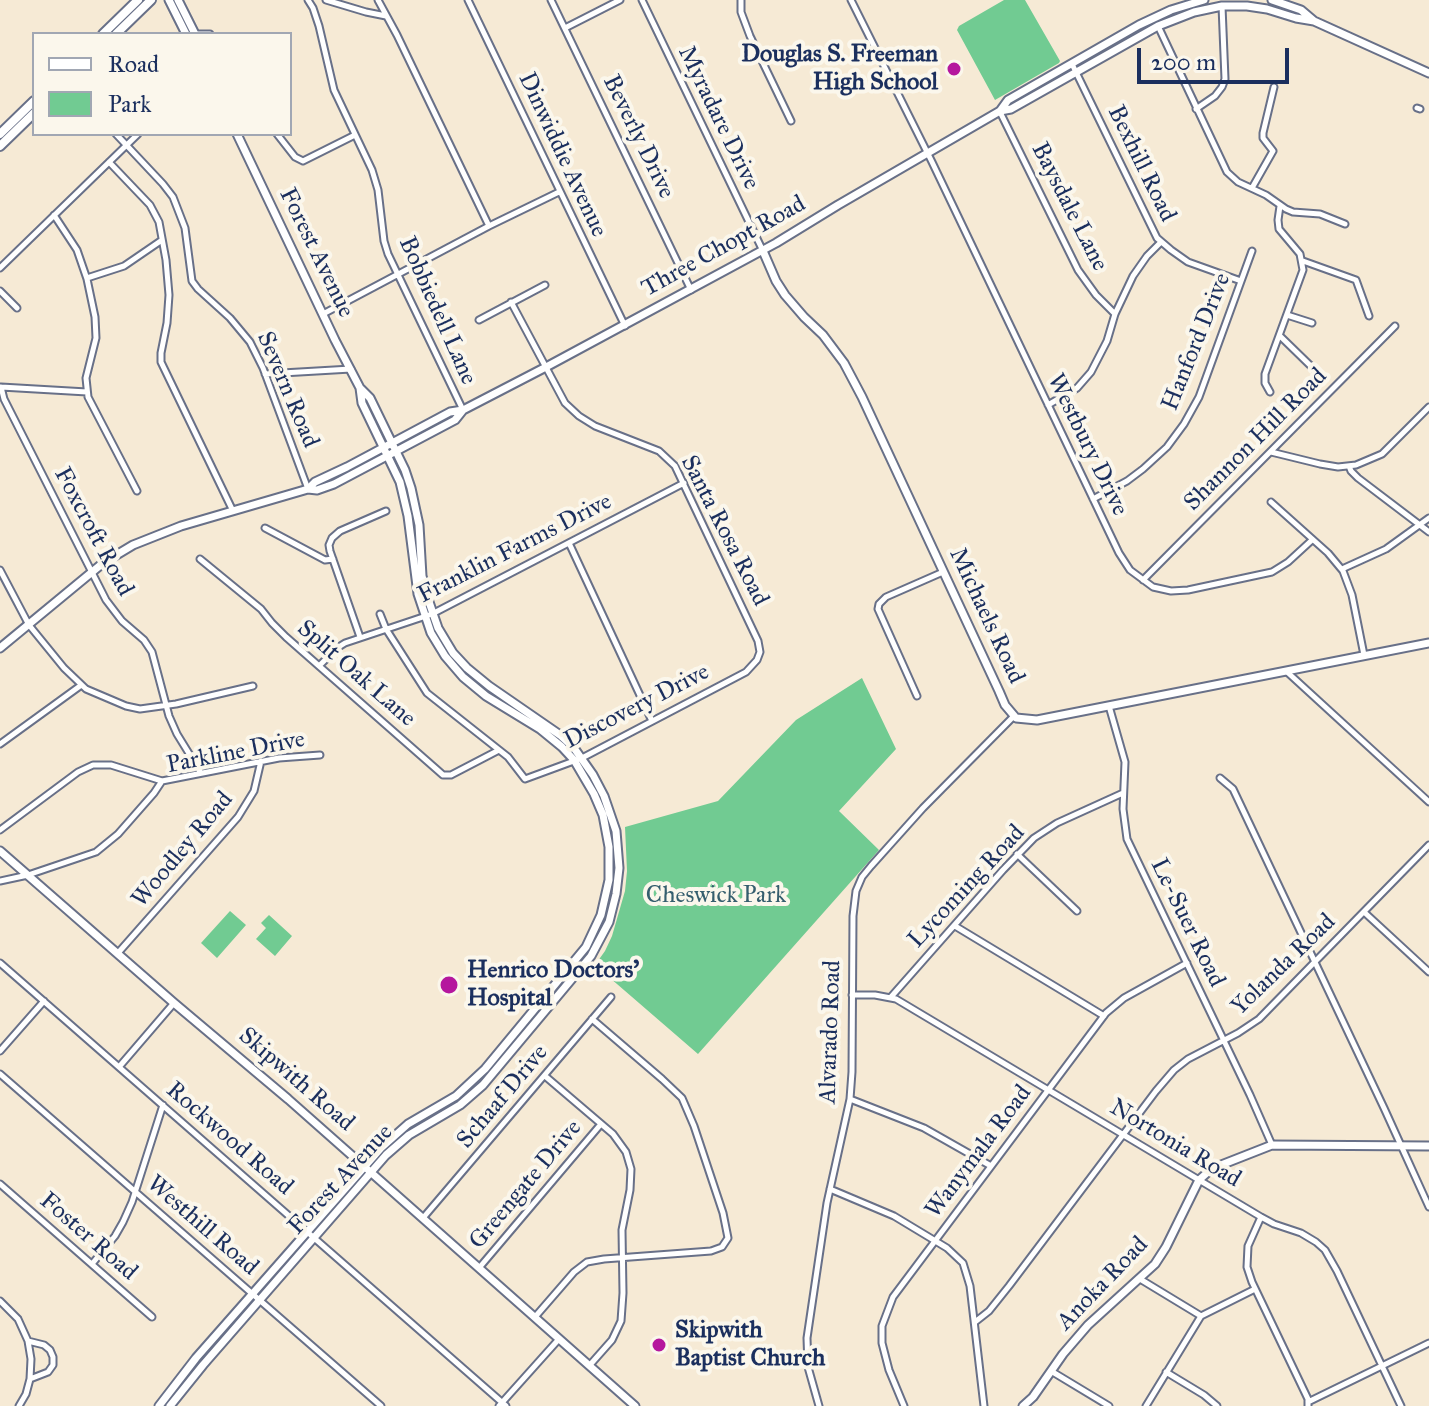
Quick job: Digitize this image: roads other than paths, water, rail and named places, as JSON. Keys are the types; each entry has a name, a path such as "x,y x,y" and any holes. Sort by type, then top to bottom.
{"main road":[{"path":"105,32 138,0"},
{"path":"118,32 151,0"},
{"path":"169,0 185,32"},
{"path":"178,0 195,32"},
{"name":"Three Chopt Road","path":"1000,111 1008,100 1148,20 1190,2 1204,0"},
{"name":"Three Chopt Road","path":"1272,0 1301,10 1314,21"},
{"name":"Three Chopt Road","path":"308,489 315,482 450,412 463,410 625,326 763,251 1000,111 1011,109 1158,26 1189,13 1223,2 1267,9 1314,21 1429,73"},
{"path":"0,134 32,103"},
{"path":"0,146 32,115"},
{"name":"Forest Avenue","path":"159,1406 196,1358 314,1237 393,1136 472,1082 577,959 593,935 601,915 610,869 609,847 599,804 574,748 551,727 467,668 429,616 415,581 406,504 392,454 370,398 360,388 238,136"},
{"name":"Michaels Road","path":"763,251 785,295 844,363 1002,699 1014,716 1037,720 1429,643"},
{"name":"Three Chopt Road","path":"0,648 118,553 181,526 334,484 455,420 463,410"},
{"name":"Skipwith Road","path":"0,851 635,1406"},
{"path":"1199,1180 1221,1165 1272,1145 1429,1146"},
{"name":"Forest Avenue","path":"170,1406 307,1231 367,1169"},
{"name":"Anoka Road","path":"1023,1406 1088,1325 1155,1264 1199,1180"}],"street":[{"name":"Bobbiedell Lane","path":"308,0 319,26 334,90 372,170 378,190 384,241 397,275 463,410"},
{"path":"326,0 386,16"},
{"path":"378,0 489,226"},
{"name":"Dinwiddie Avenue","path":"468,0 625,326"},
{"name":"Beverly Drive","path":"551,0 691,290"},
{"path":"565,28 620,0"},
{"name":"Myradare Drive","path":"642,0 763,251"},
{"path":"741,0 741,12 750,36 791,121"},
{"name":"Westbury Drive","path":"851,0 1123,561 1143,580"},
{"path":"1196,109 1215,96 1225,79 1223,2"},
{"path":"1158,26 1227,172 1238,182 1293,212 1320,214 1345,224"},
{"name":"Bexhill Road","path":"1072,64 1149,224 1161,242 1188,262 1241,281"},
{"path":"1252,188 1273,151 1263,138 1263,133 1274,87"},
{"name":"Baysdale Lane","path":"1000,111 1078,270 1115,314"},
{"path":"279,136 295,157 303,161 355,135"},
{"name":"Severn Road","path":"118,136 168,190 180,210 194,285 245,335 265,374 308,489"},
{"path":"0,268 136,136"},
{"path":"109,162 150,205 159,222 169,295 160,358 233,511"},
{"path":"323,314 559,192"},
{"path":"1270,392 1264,379 1303,270 1298,250 1279,229 1280,206"},
{"path":"54,215 72,240 87,278 96,327 86,378 87,392 137,491"},
{"path":"87,278 124,266 162,240"},
{"path":"1048,405 1077,388 1091,372 1140,265 1161,242"},
{"name":"Hanford Drive","path":"1093,499 1143,469 1167,447 1184,424 1199,397 1252,251"},
{"path":"1302,260 1356,280 1369,316"},
{"path":"479,320 545,285"},
{"path":"0,291 17,308"},
{"name":"Santa Rosa Road","path":"511,302 565,403 579,416 602,429 659,451 675,466 758,641 758,657"},
{"path":"1287,315 1312,323"},
{"name":"Shannon Hill Road","path":"1143,580 1395,326"},
{"path":"1280,336 1317,372"},
{"path":"265,374 351,369"},
{"path":"0,387 87,392"},
{"name":"Foxcroft Road","path":"0,387 113,611 144,640 152,652 177,734 201,773"},
{"path":"1271,452 1320,464 1349,466 1382,454 1429,407"},
{"path":"1349,466 1358,478 1429,532"},
{"name":"Franklin Farms Drive","path":"320,665 337,648 360,637 429,616 684,483"},
{"path":"1271,502 1342,569 1352,595 1364,655"},
{"path":"360,637 329,545 340,531 386,511"},
{"path":"1342,569 1386,549 1429,518"},
{"path":"265,528 325,560 333,559"},
{"path":"1143,580 1160,589 1178,591 1263,575 1288,562 1312,540"},
{"path":"569,543 652,721"},
{"name":"Split Oak Lane","path":"200,559 261,609 272,623 445,775 451,775 499,750"},
{"path":"0,570 29,625 80,686 140,709 253,686"},
{"path":"917,696 878,609 879,604 882,599 943,572"},
{"path":"380,614 386,629 427,693 499,750"},
{"name":"Discovery Drive","path":"499,750 525,779 578,759 746,672 755,665 758,657"},
{"path":"1285,671 1429,802"},
{"path":"0,744 80,686"},
{"name":"Le-Suer Road","path":"1109,706 1125,762 1123,809 1127,839 1272,1145"},
{"name":"Alvarado Road","path":"819,1406 810,1378 806,1346 830,1189 850,1099 854,901 858,884 923,808 1014,716"},
{"name":"Parkline Drive","path":"0,881 88,856 104,847 145,804 162,781 261,761 320,755"},
{"name":"Woodley Road","path":"118,953 238,817 254,791 261,761"},
{"path":"0,830 78,772 93,765 111,765 162,781"},
{"path":"1220,778 1233,789 1429,1207"},
{"name":"Lycoming Road","path":"890,997 1017,854 1046,829 1123,793"},
{"name":"Yolanda Road","path":"975,1322 989,1311 1009,1286 1174,1070 1259,1019 1429,845"},
{"path":"1017,854 1077,911"},
{"path":"1364,912 1429,972"},
{"path":"955,926 1104,1016"},
{"name":"Rockwood Road","path":"0,963 503,1405"},
{"name":"Wanymala Road","path":"904,1406 882,1343 882,1326 893,1297 1104,1016 1124,998 1187,963"},
{"name":"Nortonia Road","path":"852,995 890,997 921,1013 1261,1217 1309,1237 1325,1250 1337,1271 1401,1406"},
{"name":"Schaaf Drive","path":"422,1219 611,997"},
{"path":"0,1051 44,1001"},
{"path":"119,1067 174,1003"},
{"path":"534,1318 574,1272 593,1260 694,1254 719,1249 725,1244 728,1233 682,1098 592,1019"},
{"name":"Westhill Road","path":"0,1074 381,1406"},
{"path":"545,1076 613,1134 631,1169 622,1230 621,1324 612,1340 589,1366"},
{"path":"850,1099 924,1128 991,1166"},
{"path":"92,1264 123,1222 163,1105"},
{"name":"Greengate Drive","path":"478,1269 601,1124"},
{"name":"Foster Road","path":"0,1184 152,1317"},
{"path":"830,1189 894,1216 935,1240 964,1265 970,1286 984,1406"},
{"path":"1261,1217 1246,1254 1247,1267 1308,1404 1429,1343"},
{"path":"1140,1279 1201,1316"},
{"path":"1146,1406 1201,1316 1255,1289"},
{"path":"0,1301 18,1319 28,1341 30,1379 19,1406"},
{"path":"503,1405 559,1339"},
{"path":"28,1341 44,1345 53,1357 53,1365 48,1372 30,1379"},
{"path":"1051,1371 1109,1406"},
{"path":"1166,1372 1217,1406"}],"place":[{"name":"Douglas S. Freeman High School","path":"954,69"},
{"name":"Henrico Doctors' Hospital","path":"449,985"},
{"name":"Skipwith Baptist Church","path":"659,1345"}],"park label":[{"name":"Cheswick Park","path":"716,896"}]}
